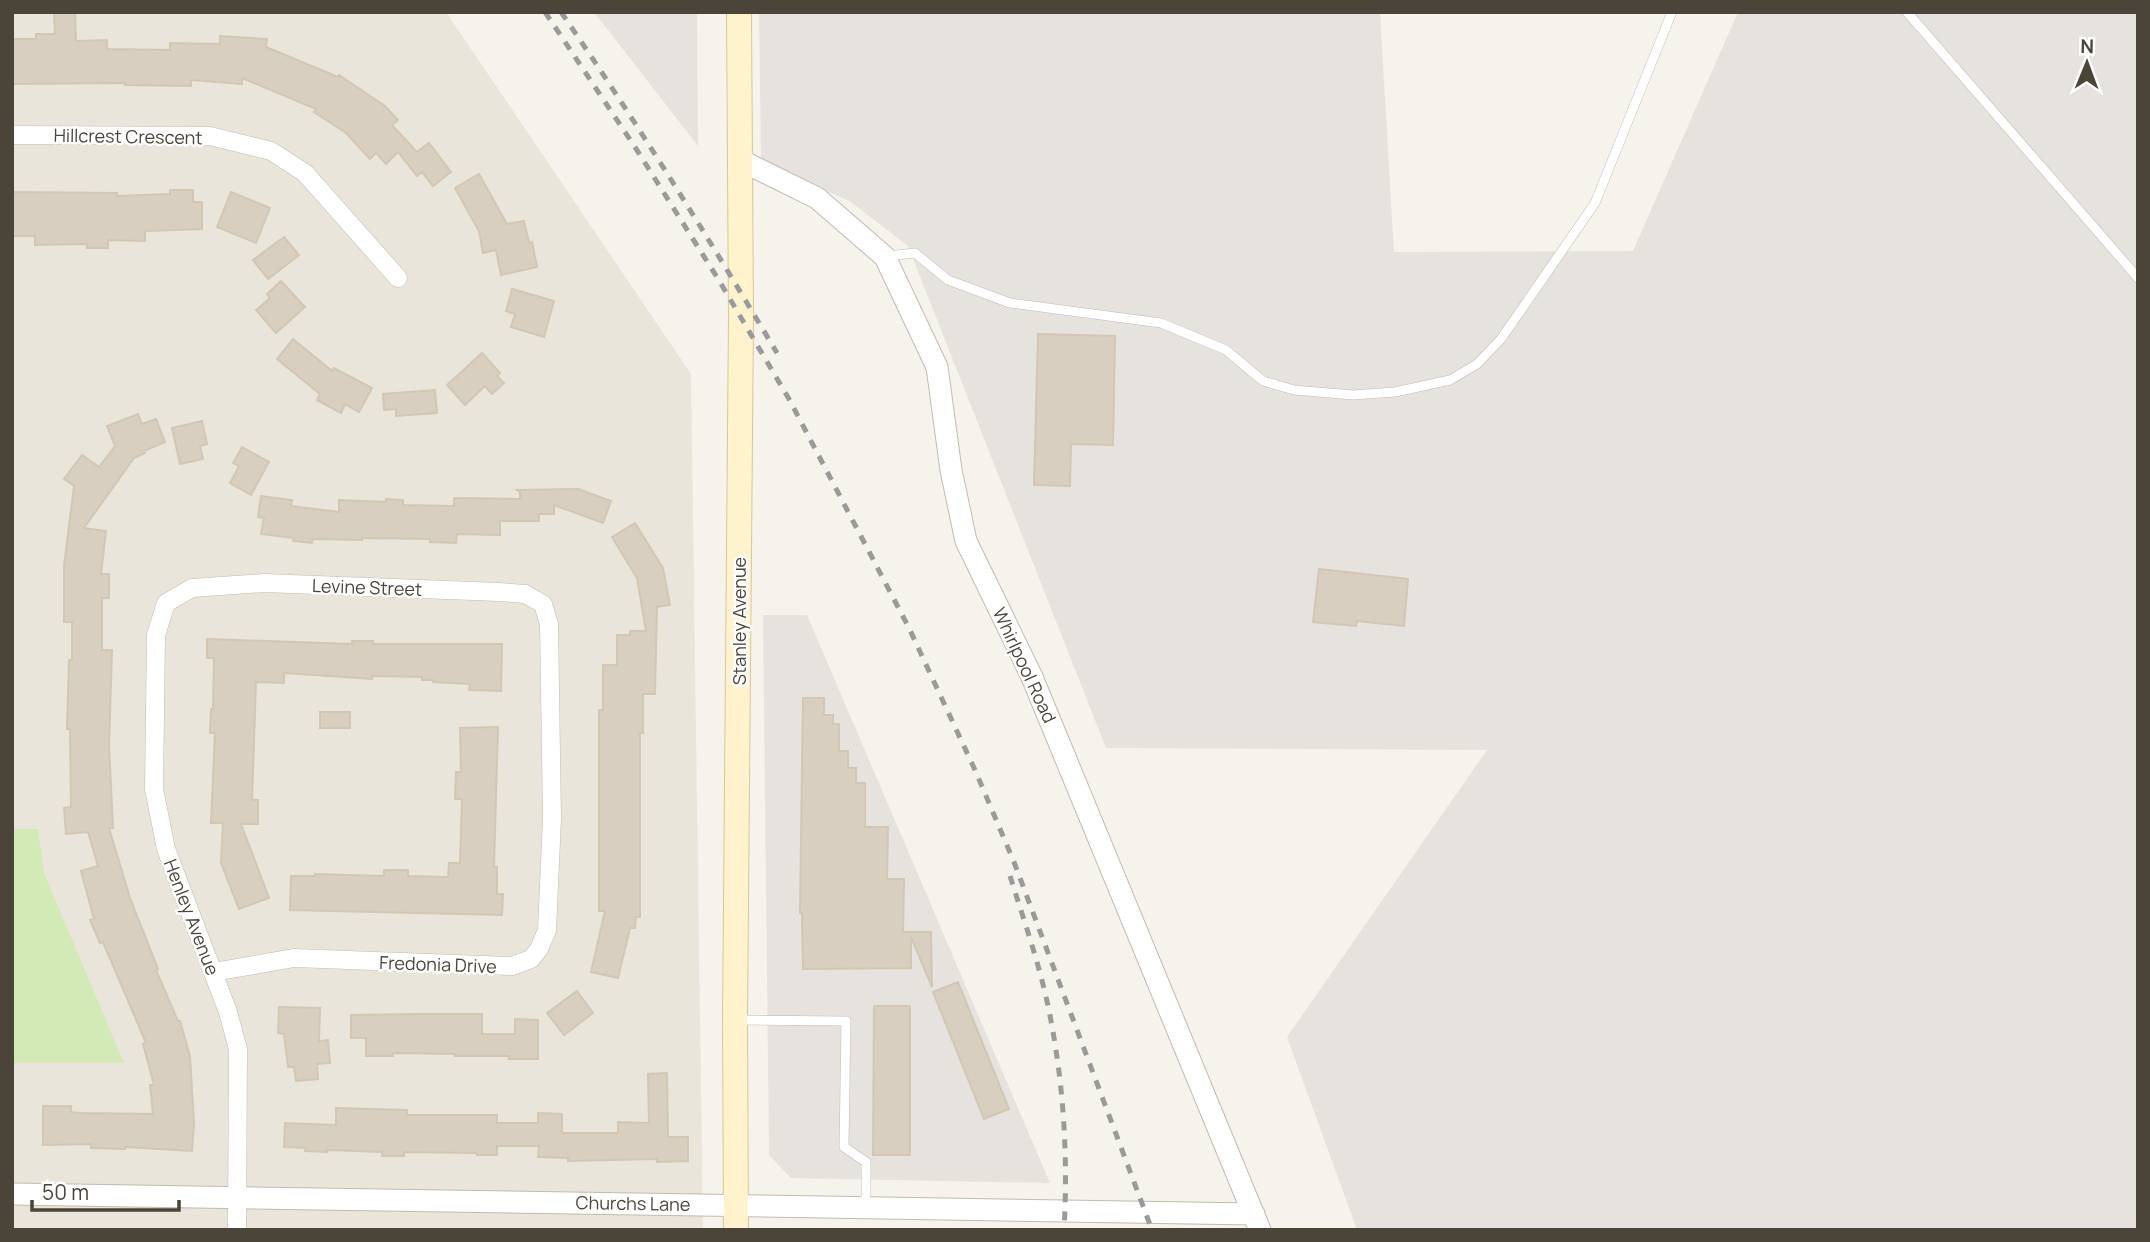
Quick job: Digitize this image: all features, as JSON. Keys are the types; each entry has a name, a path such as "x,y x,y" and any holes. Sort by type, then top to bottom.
{"main road":[{"name":"Stanley Avenue","path":"736,1230 735,1020 741,331 738,12"}],"street":[{"name":"Hillcrest Crescent","path":"12,135 210,136 271,150 305,173 398,278"},
{"name":"Whirlpool Road","path":"740,160 817,198 885,257 937,367 951,470 966,541 1032,677 1257,1222"},
{"name":"Levine Street","path":"156,635 166,603 192,588 264,583 499,592 525,594 543,604 550,624 550,664"},
{"name":"Henley Avenue","path":"156,635 154,789 166,849 229,1012 238,1049 237,1230"},
{"name":"Fredonia Drive","path":"214,972 294,958 512,966 531,959 539,949 547,930 552,819 550,664"},
{"name":"Churchs Lane","path":"12,1194 866,1207 1257,1222"}],"lane":[{"path":"885,257 915,253 948,280 1010,303 1161,323 1226,350 1263,381 1294,390 1353,395 1395,392 1450,380 1477,364 1501,339 1595,203 1672,12"},
{"path":"1907,12 2138,278"},
{"path":"735,1020 846,1021 844,1147 866,1162 866,1207"}],"shaded area":[{"path":"12,12 446,12 691,374 703,1230 12,1230"},
{"path":"594,12 697,12 698,146"},
{"path":"759,12 1380,12 1394,252 1633,251 1738,12 2138,12 2138,1230 1357,1230 1287,1037 1487,750 1106,748 908,246 851,202 761,161"},
{"path":"763,615 807,615 1050,1183 791,1178 769,1155"}],"green space":[{"path":"12,829 38,829 44,873 124,1063 12,1063"}],"building":[{"path":"54,12 75,12 76,41 107,40 107,49 170,50 170,43 220,44 220,36 267,39 266,47 338,77 339,75 385,106 398,120 392,125 417,152 429,143 451,172 433,186 422,172 417,176 398,152 386,164 376,153 370,159 346,133 314,112 316,109 242,78 242,84 191,80 191,86 125,83 12,84 12,39 36,39 36,34 55,34"},
{"path":"479,174 507,224 524,221 537,267 501,275 496,250 483,253 479,231 455,188"},
{"path":"170,190 193,190 193,202 202,202 202,229 145,231 145,241 108,240 108,248 87,248 87,244 35,245 35,236 12,236 12,192 117,193 117,196 170,194"},
{"path":"231,192 270,208 256,243 217,227"},
{"path":"284,237 299,255 268,279 253,260"},
{"path":"281,281 305,307 276,333 256,310 270,298 267,294"},
{"path":"512,289 554,301 544,337 511,327 515,314 506,311"},
{"path":"1038,334 1115,336 1113,445 1071,444 1070,486 1034,485"},
{"path":"293,339 332,371 334,368 372,388 359,412 345,404 341,413 317,400 320,394 277,359"},
{"path":"482,353 500,373 497,376 504,383 492,394 485,386 465,405 447,385"},
{"path":"435,390 437,413 396,416 396,409 384,410 383,394"},
{"path":"138,414 142,424 156,419 165,442 134,458 84,528 106,531 101,574 109,574 109,598 102,598 102,650 112,650 109,745 113,828 109,828 130,898 158,969 156,970 180,1021 190,1056 194,1123 192,1151 91,1148 91,1144 43,1145 43,1106 71,1106 71,1112 82,1113 153,1114 150,1085 154,1085 143,1044 146,1043 103,942 100,943 90,920 94,919 81,871 98,866 88,832 66,834 64,808 71,807 70,729 67,729 72,622 64,622 64,566 74,486 64,479 82,455 99,467 115,446 107,426"},
{"path":"202,421 207,444 200,446 203,459 180,464 172,428"},
{"path":"242,447 269,462 251,495 230,483 239,466 233,463"},
{"path":"578,489 611,501 603,523 554,505 554,514 539,514 539,521 500,521 500,535 457,534 456,543 430,542 430,539 362,538 313,539 312,543 293,541 294,538 261,534 264,518 258,517 261,496 292,500 291,506 339,512 339,500 386,502 386,499 403,500 403,505 454,506 454,498 520,499 520,492 517,490"},
{"path":"635,523 663,568 670,605 657,607 655,694 643,694 643,733 640,733 640,917 636,917 635,928 630,928 618,978 591,972 605,911 599,911 599,710 603,710 603,665 617,665 617,635 630,635 630,631 646,631 637,578 612,537"},
{"path":"1319,569 1408,579 1404,626 1357,621 1356,626 1313,622"},
{"path":"207,639 352,644 352,641 373,641 373,644 502,644 501,691 469,690 470,684 433,682 422,680 422,677 372,676 372,679 284,673 284,683 256,682 252,800 258,800 258,824 241,824 269,898 239,909 221,863 223,823 211,823 215,733 210,733 214,658 207,658"},
{"path":"803,698 824,698 824,715 833,715 833,724 839,724 839,751 848,751 848,768 856,768 856,783 865,783 865,827 888,827 887,879 904,879 903,932 931,932 932,987 911,937 911,968 803,969 800,913"},
{"path":"320,712 350,712 350,728 320,728"},
{"path":"498,727 494,867 497,867 497,894 503,894 502,915 290,910 291,876 384,876 384,870 408,870 408,876 448,877 449,863 460,863 462,799 455,799 456,772 461,772 460,728"},
{"path":"958,982 1009,1109 984,1119 933,992"},
{"path":"577,991 593,1013 564,1035 547,1013"},
{"path":"874,1006 910,1006 910,1155 873,1155"},
{"path":"279,1007 320,1008 319,1041 328,1040 330,1063 317,1064 318,1079 296,1081 294,1067 288,1067 284,1034 278,1033"},
{"path":"482,1014 482,1034 515,1034 515,1019 538,1020 538,1059 455,1054 393,1053 393,1056 366,1056 366,1038 351,1038 351,1015"},
{"path":"667,1073 668,1137 688,1137 688,1161 568,1161 568,1158 538,1157 539,1146 497,1146 497,1155 404,1152 404,1156 382,1156 382,1152 305,1151 306,1148 284,1147 285,1123 336,1125 336,1108 407,1110 407,1115 497,1115 497,1123 538,1123 538,1113 562,1114 562,1133 618,1133 618,1122 649,1123 648,1074"}],"railway":[{"path":"545,12 720,282 789,399 909,628 1014,862 1152,1230"},
{"path":"561,12 672,181 777,353"},
{"path":"1010,876 1043,984 1059,1072 1064,1125 1064,1230"}]}
